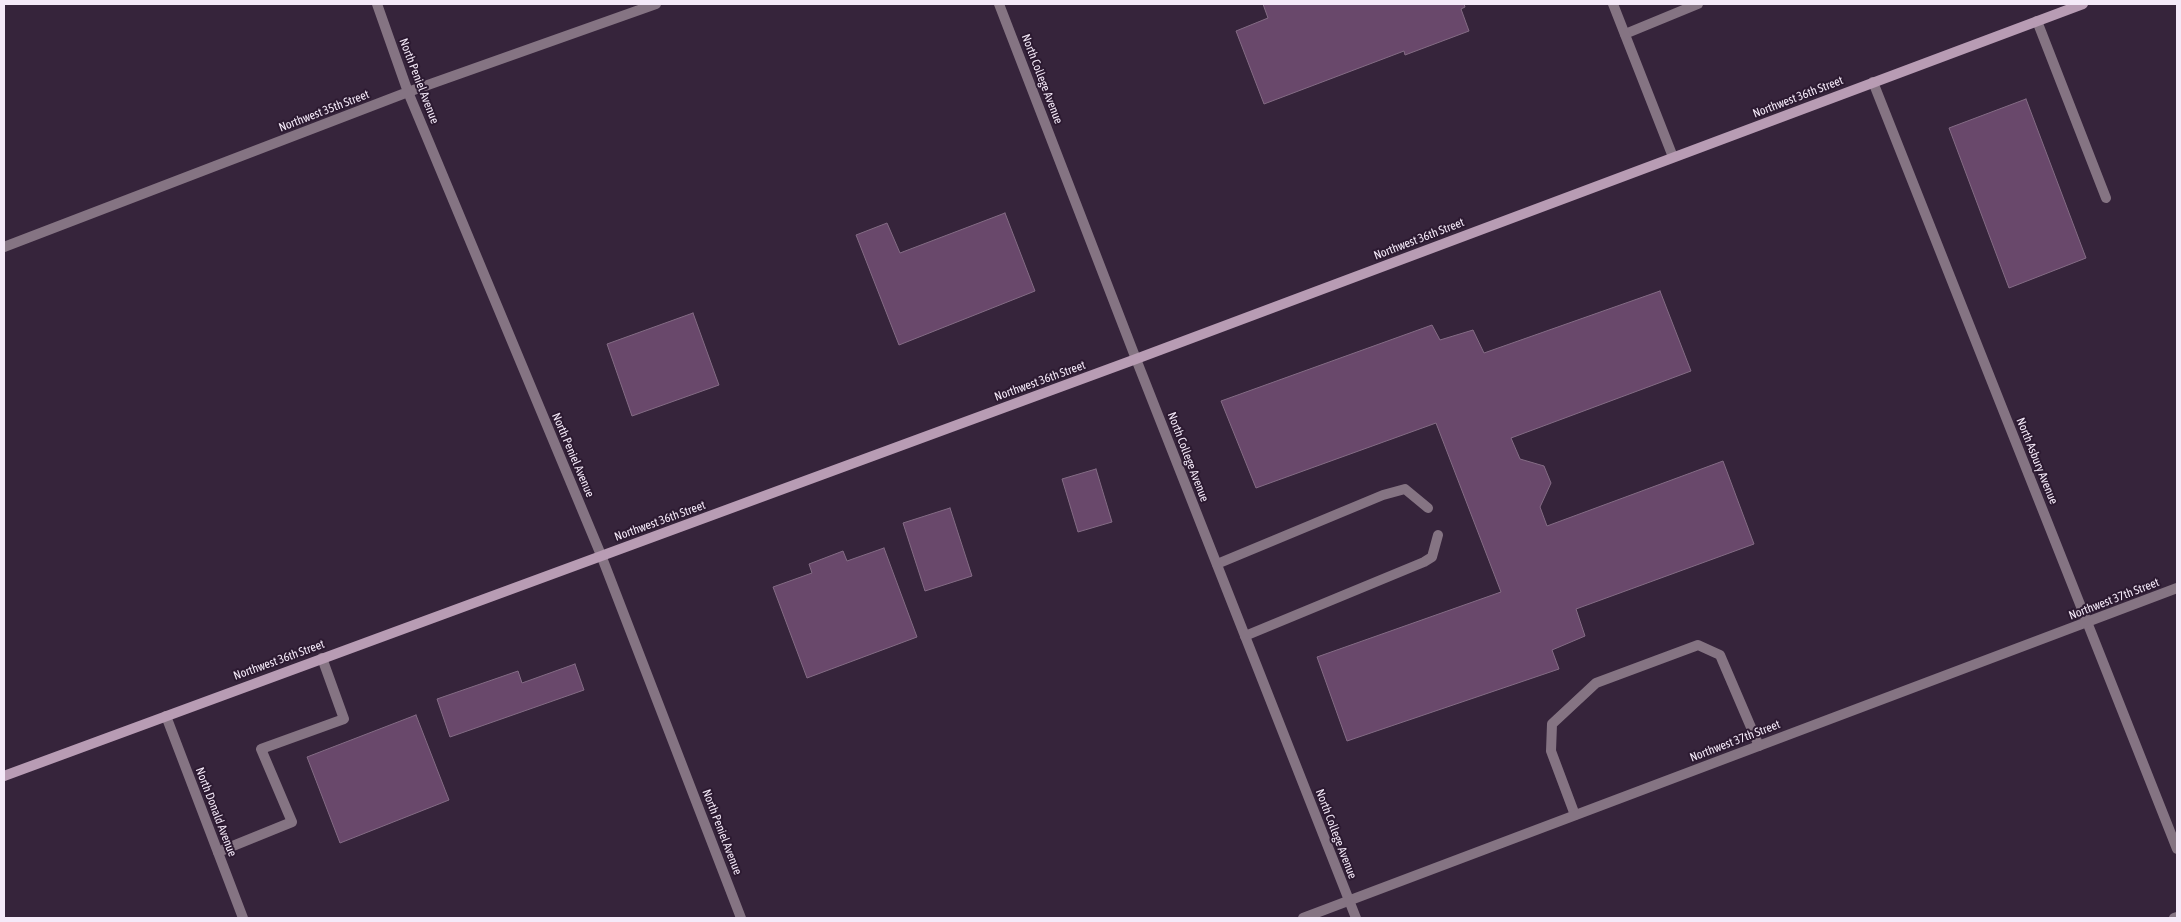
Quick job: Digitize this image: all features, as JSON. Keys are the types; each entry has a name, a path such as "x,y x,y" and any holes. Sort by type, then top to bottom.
{"main road":[{"name":"Northwest 36th Street","path":"4,776 1136,359 2082,4"}],"street":[{"name":"North Peniel Avenue","path":"377,4 408,92 601,555 741,918"},
{"name":"Northwest 35th Street","path":"4,247 408,92 656,4"},
{"name":"North College Avenue","path":"999,4 1136,359 1356,918"},
{"path":"1613,4 1673,157"},
{"path":"1625,34 1698,4"},
{"path":"2036,21 2106,198"},
{"name":"North Asbury Avenue","path":"1873,82 2177,848"},
{"path":"1217,564 1383,495 1405,490 1428,508"},
{"path":"1245,636 1424,562 1432,557 1438,535"},
{"name":"Northwest 37th Street","path":"1302,918 1350,902 2177,588"},
{"path":"1575,815 1550,751 1552,724 1596,683 1698,645 1720,655 1759,746"},
{"path":"218,852 292,822 261,749 344,719 322,658"},
{"name":"North Donald Avenue","path":"166,716 243,918"}],"building":[{"path":"1263,4 1464,4 1465,7 1461,9 1469,31 1405,55 1404,51 1264,104 1236,31 1268,18"},
{"path":"2026,99 2086,258 2009,288 1949,128"},
{"path":"1005,213 1035,291 899,345 856,235 887,223 900,253"},
{"path":"1660,291 1691,371 1511,438 1520,459 1544,466 1551,483 1540,507 1547,526 1723,461 1754,544 1576,609 1585,636 1552,650 1559,669 1347,741 1317,657 1501,592 1436,423 1256,488 1221,401 1432,325 1440,340 1473,330 1484,353"},
{"path":"693,313 719,385 632,416 607,344"},
{"path":"1096,469 1112,522 1078,532 1062,479"},
{"path":"950,508 972,576 925,591 903,523"},
{"path":"884,548 917,637 807,678 773,587 812,573 809,564 843,551 847,561"},
{"path":"575,664 584,690 450,737 437,699 518,671 522,683"},
{"path":"416,715 449,800 340,843 307,757"}]}
